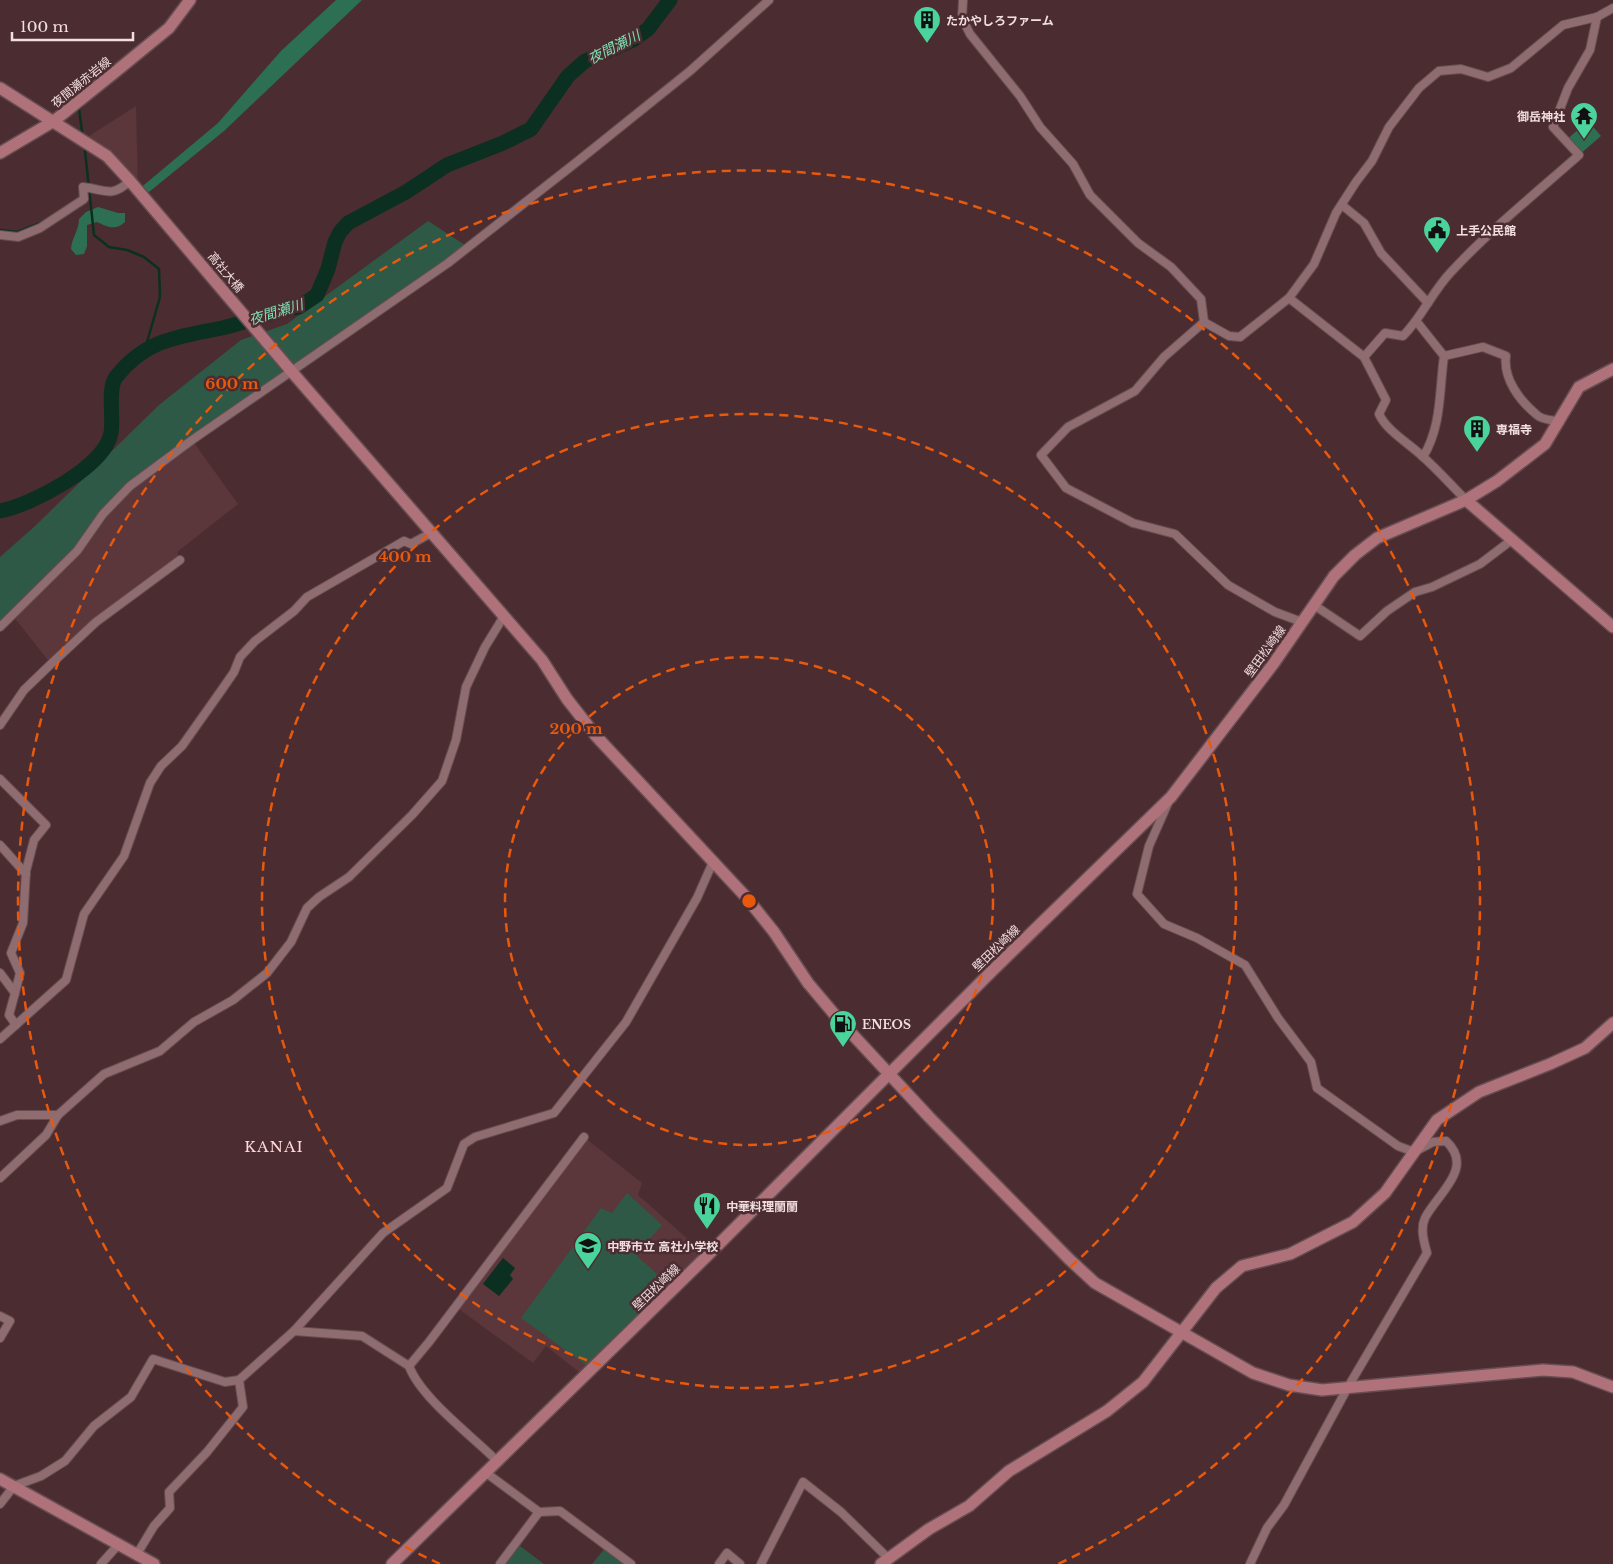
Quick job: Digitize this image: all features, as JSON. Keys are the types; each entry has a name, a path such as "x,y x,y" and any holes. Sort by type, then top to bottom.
{"street":[{"name":"夜間瀬赤岩線","path":"0,154 54,121 169,28 190,0"},
{"path":"0,627 77,551 103,514 130,486 192,440 448,263 578,162 690,71 769,0"},
{"path":"963,0 962,18 970,34 1014,89 1040,127 1072,164 1090,195 1138,243 1171,267 1202,299 1204,322"},
{"path":"1204,322 1229,336 1240,337 1289,298 1314,264 1336,213 1372,161 1389,127 1419,88 1439,71 1461,68 1488,77 1511,68 1563,25 1597,17 1613,8"},
{"path":"1364,357 1385,333 1402,336 1417,322 1450,273 1579,155 1553,127 1568,88 1590,50 1597,17"},
{"name":"高社大橋","path":"0,88 107,156 134,185 292,372 542,660 567,699 596,736 746,897 774,932 808,983 888,1074 1063,1252 1095,1282 1253,1373 1289,1385 1322,1390 1542,1370 1573,1372 1613,1387"},
{"path":"0,235 18,236 40,228 84,200 83,187 111,192 134,185"},
{"path":"1342,205 1364,223 1381,252 1428,303"},
{"path":"1289,298 1364,357 1386,400 1379,414 1385,426 1423,457 1466,500 1613,627"},
{"path":"1204,322 1164,357 1135,391 1068,427 1040,455 1066,488 1132,523 1175,534 1228,584 1275,612 1302,622"},
{"path":"1417,322 1444,356 1438,419 1433,441 1423,457"},
{"path":"1444,356 1483,347 1506,356 1504,367 1508,380 1538,417 1560,422"},
{"name":"壁田松崎線","path":"392,1564 496,1460 707,1256 888,1074 1171,797 1274,663 1334,576 1355,555 1377,538 1466,500 1497,481 1544,444 1560,422 1579,387 1613,369"},
{"path":"0,1039 66,980 84,914 124,856 150,783 161,766 182,746 213,703 234,672 240,657 255,641 294,611 307,597 327,584 363,566 404,541 411,544 431,533"},
{"path":"1314,605 1360,636 1387,611 1415,592 1432,587 1480,564 1512,539"},
{"path":"0,725 24,690 96,622 180,560"},
{"path":"0,1178 46,1135 58,1115 104,1074 160,1051 194,1022 233,1000 267,973 291,942 307,908 319,897 349,877 418,808 442,781 456,740 466,687 485,647 504,616"},
{"path":"0,779 46,825 34,840 26,874 23,923 11,953 20,973 9,1015 16,1025"},
{"path":"1171,797 1150,846 1137,894 1164,924 1197,938 1245,965 1278,1018 1311,1062 1317,1088 1398,1146 1414,1152 1433,1142 1446,1141 1456,1150 1458,1164 1451,1180 1424,1220 1422,1234 1427,1253 1348,1387 1284,1504 1267,1528 1250,1564"},
{"path":"0,845 26,874"},
{"path":"0,1504 14,1486 40,1476 65,1461 94,1426 130,1397 153,1359 225,1382 239,1380 294,1332 383,1233 447,1188 464,1144 475,1137 554,1113 626,1022 697,898 713,862"},
{"path":"0,973 15,993"},
{"path":"761,1564 803,1482 840,1512 884,1561 969,1506 1009,1471 1107,1411 1143,1382 1216,1288 1242,1266 1290,1254 1353,1222 1385,1194 1437,1120 1479,1092 1550,1064 1584,1048 1613,1023"},
{"path":"0,1121 17,1115 58,1115"},
{"path":"409,1366 435,1335 584,1137"},
{"path":"0,1316 10,1321 0,1338"},
{"path":"294,1332 362,1336 409,1366 412,1374 432,1400 496,1460"},
{"path":"137,1554 154,1526 170,1508 169,1492 207,1452 243,1408 239,1380"},
{"path":"485,1472 539,1512 560,1511 631,1564"},
{"path":"0,1478 154,1564"},
{"path":"500,1564 539,1512"},
{"path":"101,1564 118,1544"},
{"path":"719,1564 727,1553 740,1564"}],"shaded area":[{"path":"336,0 362,0 224,131 149,192 138,190 218,123 281,51"},
{"path":"136,106 138,190 83,140"},
{"path":"1588,121 1601,136 1579,155 1565,141"},
{"path":"98,207 118,213 125,213 125,222 115,227 108,227 97,222 87,225 87,246 84,254 76,255 71,249 79,219 86,212"},
{"path":"428,221 468,247 130,486 77,551 0,627 0,557 34,527 159,405 241,340 287,324"},
{"path":"192,440 238,504 177,552 180,560 96,622 51,664 13,616 130,486"},
{"name":"中野市立 高社小学校","path":"584,1137 642,1183 638,1195 707,1256 584,1376 546,1346 533,1363 456,1307"},
{"path":"627,1193 662,1225 636,1255 668,1284 586,1365 521,1318 601,1208 612,1213"},
{"path":"503,1258 515,1268 510,1275 513,1279 499,1296 483,1284"},
{"path":"516,1543 544,1564 500,1564"},
{"path":"606,1547 631,1564 592,1564"}],"waterway":[{"name":"夜間瀬川","path":"0,511 47,493 65,483 95,459 106,446 111,433 113,382 127,364 151,347 177,337 232,326 299,307 317,295 328,269 335,242 340,232 348,223 406,192 447,165 503,143 531,129 568,76 585,61 633,40 648,29 670,0"},
{"path":"82,131 79,109 83,105"},
{"path":"85,151 94,235 109,247 127,250 144,257 159,269 160,297 145,349"},
{"path":"0,230 17,232 43,222"}],"place":[{"name":"たかやしろファーム","path":"927,44"},
{"name":"御岳神社","path":"1584,140"},
{"name":"上手公民館","path":"1437,254"},
{"name":"専福寺","path":"1477,453"},
{"name":"ENEOS","path":"843,1048"},
{"name":"中華料理蘭蘭","path":"707,1230"},
{"name":"中野市立 高社小学校","path":"588,1270"}],"district":[{"name":"KANAI","path":"274,1146"}]}
